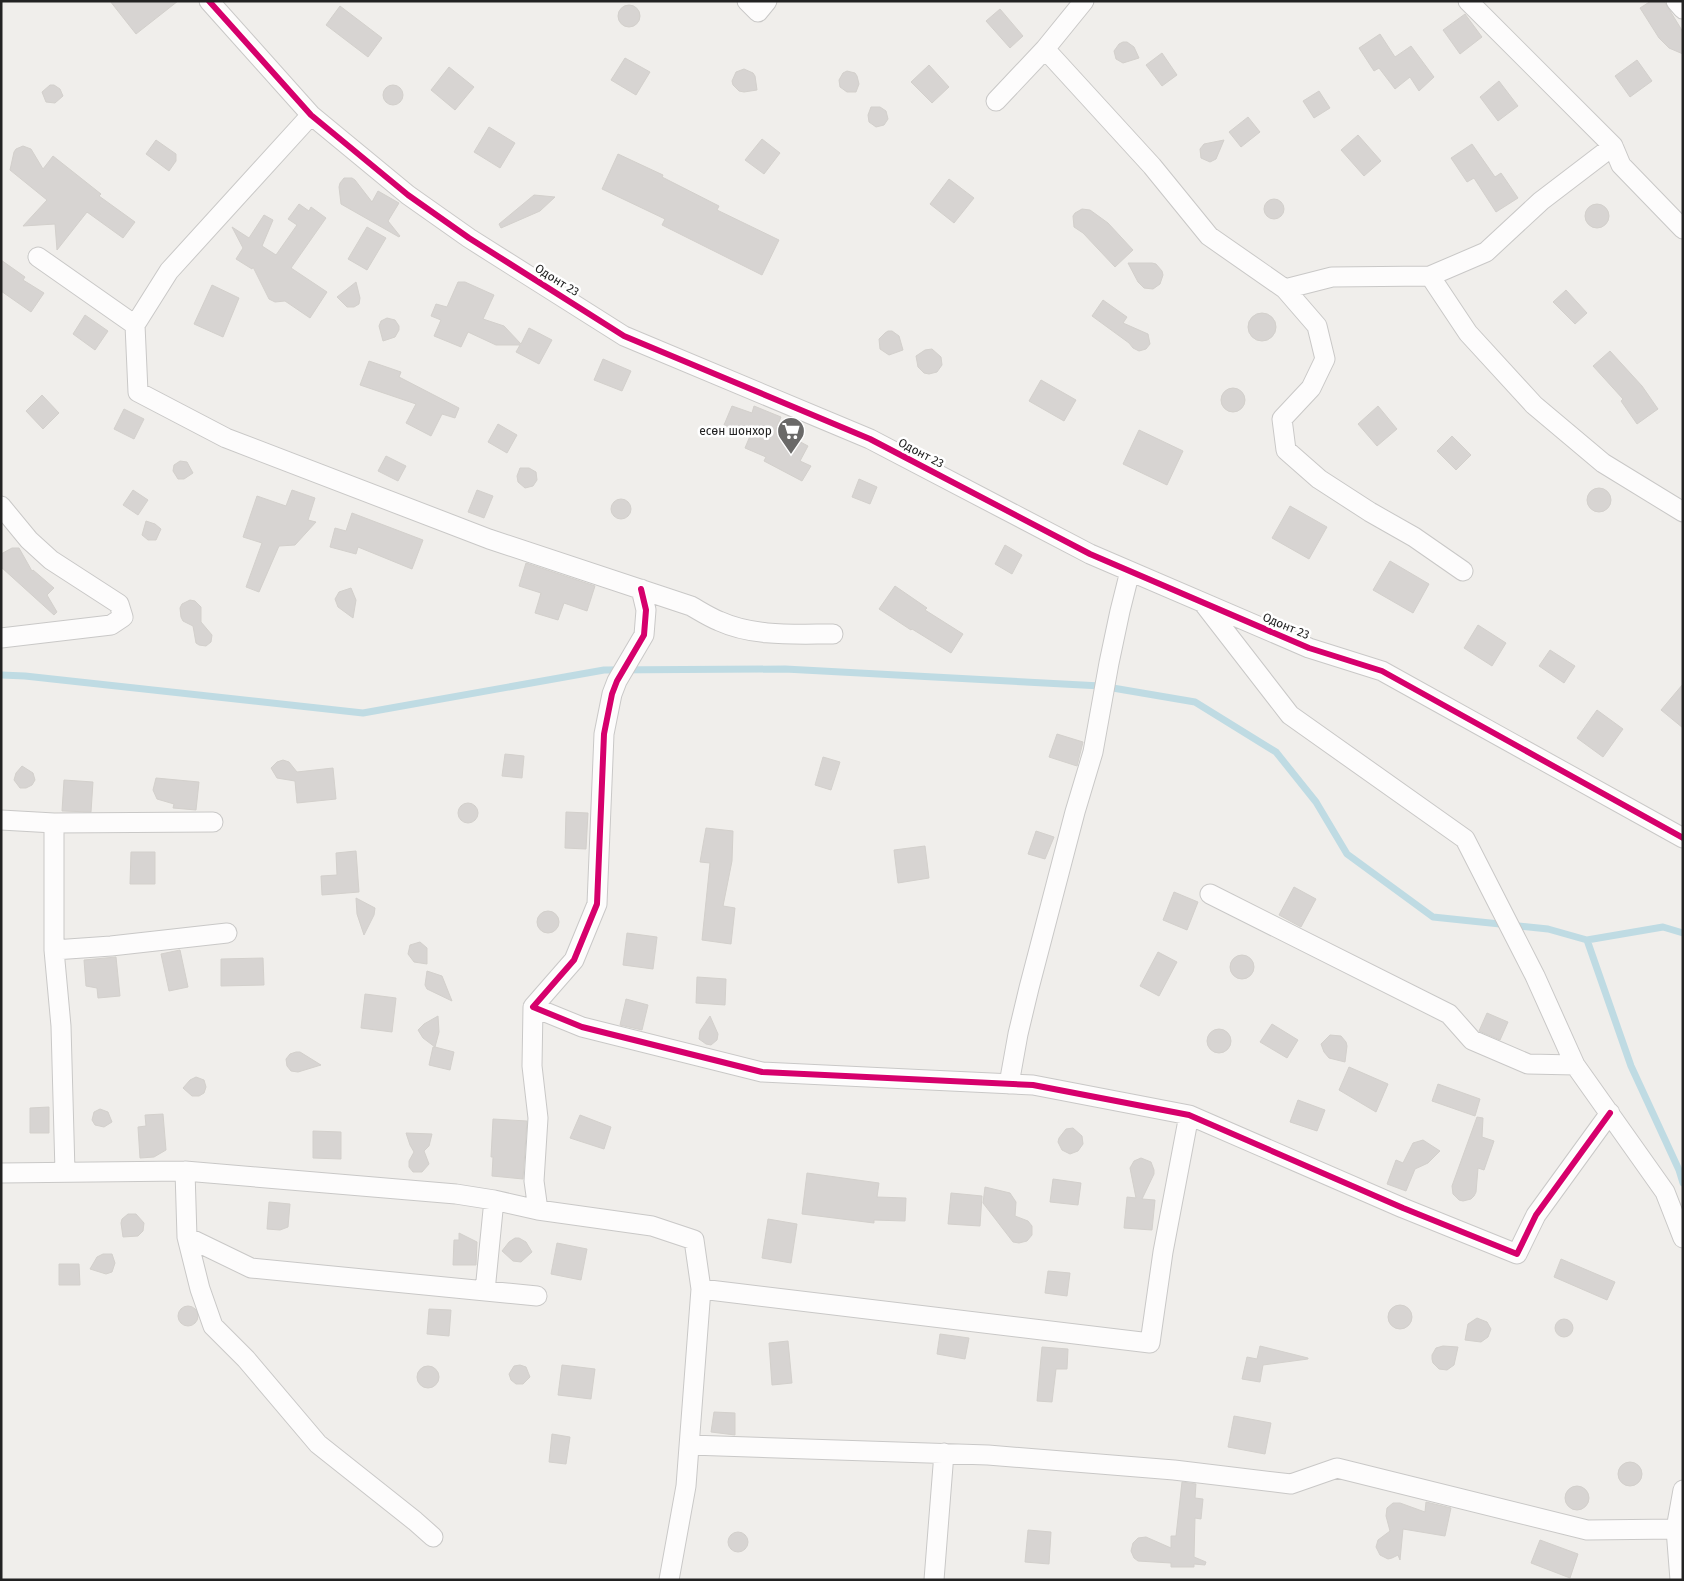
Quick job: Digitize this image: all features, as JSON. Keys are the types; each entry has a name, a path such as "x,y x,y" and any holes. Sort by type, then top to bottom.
{"street":[{"name":"Одонт 23","path":"209,1 311,115 408,195 469,238 624,336 870,439 1090,554 1309,648 1382,671 1683,838"},
{"path":"746,1 758,12 767,1"},
{"path":"996,101 1046,49 1084,1"},
{"path":"1468,1 1612,146 1621,165 1683,229"},
{"path":"1676,1 1683,9"},
{"path":"1046,49 1152,166 1209,236 1285,290 1317,326 1325,359 1311,388 1282,419 1286,450 1319,478 1370,512 1414,537 1463,571"},
{"path":"311,115 169,270 135,325 138,392 226,438 489,538 691,606 719,621 767,633 833,634"},
{"path":"1285,290 1332,277 1430,276 1486,252 1541,202 1612,146"},
{"path":"38,257 135,325"},
{"path":"1430,276 1468,333 1534,405 1603,463 1683,512"},
{"path":"1,506 29,540 58,564 119,604 124,617 111,625 1,638"},
{"path":"1009,1084 1029,988 1075,812 1093,752 1107,672 1130,571"},
{"path":"538,1210 534,1182 538,1118 532,1066 533,1007 574,960 597,904 604,734 612,694 644,635 646,610 641,589"},
{"path":"1202,603 1290,715 1465,839 1535,976 1576,1064 1665,1192 1683,1238"},
{"path":"1,820 54,823 213,822"},
{"path":"54,823 54,950 61,1026 65,1172"},
{"path":"1210,894 1449,1014 1472,1040 1528,1064 1576,1064"},
{"path":"54,950 111,946 227,933"},
{"path":"533,1007 582,1027 762,1072 1032,1085 1189,1115 1403,1208 1517,1254 1536,1215 1610,1113"},
{"path":"701,1289 1150,1343 1162,1252 1189,1115"},
{"path":"185,1171 186,1237 200,1289 213,1326 246,1359 318,1444 415,1520 433,1537"},
{"path":"1,1173 185,1171 456,1194 538,1210 652,1226 694,1240 701,1289 690,1445 686,1486 669,1580"},
{"path":"485,1291 494,1200"},
{"path":"186,1237 251,1268 537,1296"},
{"path":"690,1445 988,1455 1174,1470 1291,1484 1336,1468 1587,1530 1676,1529"},
{"path":"934,1580 944,1453"},
{"path":"1680,1580 1676,1529 1683,1490"}],"building":[{"path":"110,1 178,1 136,34"},
{"path":"1651,1 1664,1 1683,32 1683,54 1669,48 1659,38 1640,8"},
{"path":"629,5 639,12 640,16 633,26 629,27 619,20 618,16 625,6"},
{"path":"340,6 382,38 368,57 326,25"},
{"path":"1000,9 1023,36 1010,48 986,21"},
{"path":"1465,14 1482,37 1460,54 1443,30"},
{"path":"1380,34 1395,57 1411,46 1434,77 1419,91 1410,77 1395,89 1379,68 1374,71 1359,48"},
{"path":"1123,42 1127,42 1134,47 1139,58 1123,63 1116,59 1114,51"},
{"path":"1162,53 1177,75 1162,86 1146,65"},
{"path":"625,58 650,72 636,95 611,80"},
{"path":"1637,60 1652,81 1630,97 1615,76"},
{"path":"929,65 949,87 932,103 911,82"},
{"path":"449,67 474,87 455,110 431,90"},
{"path":"744,69 755,76 757,90 739,91 733,85 732,81 736,72"},
{"path":"847,71 855,73 857,76 859,84 856,92 847,92 840,87 839,80 843,73"},
{"path":"1499,81 1518,106 1498,121 1480,97"},
{"path":"50,85 60,89 63,96 55,103 46,102 42,92"},
{"path":"393,85 400,88 403,95 400,102 393,105 386,102 383,95 386,88"},
{"path":"1319,91 1330,108 1314,118 1303,101"},
{"path":"871,107 880,107 886,111 888,119 884,125 876,127 869,122 868,115"},
{"path":"1248,117 1260,132 1241,147 1229,132"},
{"path":"489,127 515,143 500,168 474,152"},
{"path":"1358,135 1381,161 1364,176 1341,150"},
{"path":"762,139 780,153 764,174 745,160"},
{"path":"156,140 176,154 176,161 169,171 146,154"},
{"path":"1224,140 1216,159 1210,162 1201,158 1200,149 1204,144"},
{"path":"1472,144 1495,177 1501,173 1518,198 1496,212 1474,178 1467,182 1451,158"},
{"path":"23,146 31,149 43,169 53,156 101,194 99,196 135,222 123,238 87,212 57,250 55,224 23,226 47,200 10,170 14,152"},
{"path":"618,154 663,175 662,177 719,206 717,210 779,240 762,275 662,225 665,219 602,189"},
{"path":"344,178 355,180 372,202 378,191 399,203 388,221 399,237 341,204 339,187"},
{"path":"949,179 974,198 954,223 930,204"},
{"path":"534,195 555,197 540,211 501,228 499,224"},
{"path":"1274,199 1281,202 1284,209 1281,216 1274,219 1267,216 1264,209 1267,202"},
{"path":"299,204 309,211 311,207 326,218 291,268 327,292 310,318 285,301 275,302 269,299 253,267 252,269 236,259 243,248 232,227 249,238 264,215 273,220 262,246 276,255 297,225 288,219"},
{"path":"1597,204 1605,208 1609,216 1605,224 1597,228 1589,224 1585,216 1589,208"},
{"path":"1082,209 1090,210 1108,223 1133,250 1115,267 1083,233 1074,227 1073,216"},
{"path":"367,227 386,238 367,270 348,259"},
{"path":"1,260 25,277 23,280 44,293 31,312 1,291"},
{"path":"1128,263 1156,264 1163,275 1160,284 1153,289 1144,288 1138,282"},
{"path":"356,282 360,298 359,304 354,307 347,307 337,297"},
{"path":"458,282 465,282 494,295 483,319 504,326 521,344 529,328 552,340 539,364 516,352 520,345 496,345 468,332 461,347 434,336 441,320 431,316 436,304 447,307"},
{"path":"212,285 239,298 223,337 194,324"},
{"path":"1566,290 1587,313 1575,324 1553,302"},
{"path":"1103,300 1127,317 1123,323 1148,334 1150,344 1146,349 1139,351 1133,348 1092,316"},
{"path":"1262,313 1272,317 1276,327 1272,337 1262,341 1252,337 1248,327 1252,317"},
{"path":"85,315 108,331 95,350 73,334"},
{"path":"387,318 395,320 399,330 395,337 383,341 379,326 381,321"},
{"path":"888,331 892,331 899,336 903,350 889,355 880,349 879,339"},
{"path":"932,349 941,357 942,365 937,372 924,373 918,367 916,356 925,350"},
{"path":"1610,351 1642,386 1658,409 1637,424 1621,401 1623,399 1593,366"},
{"path":"603,359 631,371 622,391 594,380"},
{"path":"369,361 401,372 399,377 459,408 455,418 442,414 431,436 406,423 416,404 360,385"},
{"path":"1041,380 1076,400 1064,421 1029,401"},
{"path":"1233,388 1241,392 1245,400 1241,408 1233,412 1225,408 1221,400 1225,392"},
{"path":"42,395 59,413 43,429 26,411"},
{"path":"732,406 752,413 754,406 781,417 776,429 808,446 800,461 811,466 802,481 764,461 766,457 745,448 750,436 724,425"},
{"path":"1378,406 1397,429 1377,446 1358,424"},
{"path":"124,409 144,419 134,439 114,429"},
{"path":"498,424 517,435 507,453 488,442"},
{"path":"1139,430 1183,451 1167,485 1123,464"},
{"path":"1452,436 1471,455 1456,470 1437,451"},
{"path":"386,456 406,466 398,481 378,471"},
{"path":"180,461 187,462 193,473 184,479 178,479 173,471 174,465"},
{"path":"520,468 529,468 536,472 537,480 533,486 525,488 518,482 517,476"},
{"path":"859,479 877,487 870,504 852,497"},
{"path":"1599,488 1608,491 1611,500 1608,509 1599,512 1590,509 1587,500 1590,491"},
{"path":"133,490 148,500 138,515 123,505"},
{"path":"292,490 315,498 308,520 316,522 295,545 279,546 259,592 246,587 262,543 243,537 257,496 286,506"},
{"path":"477,490 493,496 484,518 468,512"},
{"path":"621,499 628,502 631,509 628,516 621,519 614,516 611,509 614,502"},
{"path":"1290,506 1327,527 1309,559 1272,538"},
{"path":"352,513 423,540 412,569 358,547 356,554 330,547 335,528 346,531"},
{"path":"146,521 155,524 161,529 156,540 148,540 142,535"},
{"path":"1005,545 1022,555 1012,574 995,564"},
{"path":"12,548 19,548 32,571 54,588 47,595 57,612 54,615 1,567 1,554"},
{"path":"1390,561 1429,584 1413,613 1373,590"},
{"path":"526,563 595,586 587,611 564,603 558,620 535,613 541,593 519,586"},
{"path":"895,586 927,608 925,610 963,634 951,653 879,609"},
{"path":"351,588 356,600 353,618 338,607 335,599 339,592"},
{"path":"190,600 195,601 201,607 201,622 212,635 211,642 206,646 196,643 193,626 183,621 181,617 180,608 182,604"},
{"path":"1478,625 1506,643 1492,666 1464,648"},
{"path":"1550,650 1575,666 1564,683 1539,666"},
{"path":"1683,684 1683,728 1661,710"},
{"path":"1597,710 1623,729 1603,757 1577,738"},
{"path":"1057,734 1083,742 1077,766 1049,757"},
{"path":"505,754 524,756 522,778 502,776"},
{"path":"823,757 840,762 831,790 815,785"},
{"path":"283,760 289,762 297,772 333,768 336,799 297,803 295,781 277,778 271,768 277,762"},
{"path":"22,766 33,773 35,780 32,785 26,788 20,788 14,780 16,773"},
{"path":"156,778 199,782 196,810 173,808 174,804 157,799 153,790"},
{"path":"64,780 93,782 91,812 62,811"},
{"path":"468,803 475,806 478,813 475,820 468,823 461,820 458,813 461,806"},
{"path":"566,812 588,813 586,849 565,848"},
{"path":"706,828 733,831 732,861 723,906 735,908 731,944 702,940 710,863 700,862"},
{"path":"1036,831 1054,837 1045,859 1028,854"},
{"path":"925,846 929,878 898,883 894,850"},
{"path":"356,851 359,892 322,895 321,876 337,875 336,853"},
{"path":"131,852 155,852 155,884 130,884"},
{"path":"1294,887 1316,899 1301,927 1279,915"},
{"path":"1174,892 1198,902 1187,930 1163,920"},
{"path":"356,898 375,908 374,915 364,935 357,914"},
{"path":"548,911 556,914 559,922 556,930 548,933 540,930 537,922 540,914"},
{"path":"627,933 657,937 653,969 623,965"},
{"path":"420,942 427,948 427,964 414,962 408,954 410,945"},
{"path":"180,950 188,987 169,991 161,954"},
{"path":"1158,952 1177,962 1159,996 1140,986"},
{"path":"1242,955 1251,958 1254,967 1251,976 1242,979 1233,976 1230,967 1233,958"},
{"path":"116,957 120,996 98,998 97,988 86,986 84,960"},
{"path":"263,958 264,985 221,986 221,959"},
{"path":"427,971 442,976 452,1001 427,989 425,985"},
{"path":"697,977 726,979 725,1005 696,1003"},
{"path":"365,994 396,998 392,1032 361,1028"},
{"path":"626,999 648,1005 642,1030 620,1025"},
{"path":"1487,1013 1508,1022 1500,1040 1479,1031"},
{"path":"438,1016 439,1032 435,1047 423,1038 418,1030"},
{"path":"710,1016 718,1034 717,1040 711,1045 699,1039 700,1031"},
{"path":"1272,1024 1298,1040 1287,1058 1260,1042"},
{"path":"1219,1029 1228,1032 1231,1041 1228,1050 1219,1053 1210,1050 1207,1041 1210,1032"},
{"path":"1330,1035 1341,1036 1346,1042 1345,1062 1329,1058 1324,1052 1321,1044"},
{"path":"433,1047 454,1052 450,1070 429,1065"},
{"path":"300,1052 321,1065 298,1072 291,1071 287,1066 286,1059 290,1054"},
{"path":"1349,1067 1388,1084 1376,1112 1339,1090"},
{"path":"196,1077 204,1080 206,1087 204,1093 199,1096 192,1096 183,1088 190,1080"},
{"path":"1438,1084 1480,1099 1475,1116 1432,1101"},
{"path":"1298,1100 1325,1110 1317,1131 1290,1122"},
{"path":"49,1107 49,1133 30,1133 30,1108"},
{"path":"100,1109 108,1112 112,1122 104,1127 95,1125 92,1120 94,1112"},
{"path":"163,1114 166,1150 154,1157 140,1158 138,1127 146,1126 145,1115"},
{"path":"580,1115 611,1127 604,1149 570,1138"},
{"path":"1477,1117 1483,1118 1482,1137 1494,1141 1484,1170 1478,1168 1474,1196 1463,1201 1453,1194 1452,1186"},
{"path":"493,1119 527,1121 523,1179 492,1176"},
{"path":"1073,1128 1082,1136 1083,1144 1078,1151 1070,1154 1062,1150 1058,1142 1066,1129"},
{"path":"313,1131 341,1132 341,1159 313,1158"},
{"path":"406,1133 432,1134 429,1146 424,1151 429,1164 422,1172 413,1172 409,1167 409,1161 414,1152"},
{"path":"1423,1140 1440,1151 1428,1163 1415,1169 1406,1191 1387,1184 1396,1160 1403,1163 1413,1143"},
{"path":"1141,1158 1151,1162 1154,1170 1154,1174 1142,1199 1155,1200 1152,1230 1124,1228 1127,1197 1136,1198 1130,1168 1134,1161"},
{"path":"807,1173 879,1183 877,1197 906,1198 905,1221 874,1220 874,1223 802,1214"},
{"path":"1053,1179 1081,1183 1078,1205 1050,1202"},
{"path":"985,1187 1010,1193 1016,1202 1015,1216 1028,1221 1032,1226 1032,1235 1027,1241 1013,1242 983,1203"},
{"path":"951,1193 982,1196 980,1226 948,1224"},
{"path":"269,1202 290,1204 288,1227 280,1230 267,1229"},
{"path":"128,1214 136,1214 144,1223 143,1231 138,1236 123,1237 121,1223 122,1219"},
{"path":"768,1219 797,1224 791,1263 762,1258"},
{"path":"459,1233 477,1242 476,1265 453,1265 454,1240 459,1240"},
{"path":"515,1238 526,1242 532,1252 521,1262 513,1261 502,1251"},
{"path":"557,1243 587,1249 581,1280 551,1274"},
{"path":"103,1254 112,1254 115,1263 112,1272 106,1274 90,1269 97,1257"},
{"path":"1561,1259 1615,1282 1607,1300 1554,1277"},
{"path":"59,1264 79,1264 80,1285 59,1285"},
{"path":"1048,1271 1070,1273 1067,1296 1045,1293"},
{"path":"1400,1305 1409,1308 1412,1317 1409,1326 1400,1329 1391,1326 1388,1317 1391,1308"},
{"path":"188,1306 195,1309 198,1316 195,1323 188,1326 181,1323 178,1316 181,1309"},
{"path":"429,1309 451,1310 449,1336 427,1334"},
{"path":"1477,1318 1487,1322 1491,1329 1488,1337 1481,1342 1465,1340 1468,1324"},
{"path":"1560,1319 1568,1319 1573,1324 1571,1335 1560,1337 1555,1332 1555,1324"},
{"path":"940,1334 969,1338 965,1359 937,1354"},
{"path":"788,1341 792,1383 772,1385 769,1343"},
{"path":"1260,1346 1308,1359 1263,1365 1260,1382 1242,1379 1247,1357 1257,1359"},
{"path":"1443,1346 1458,1347 1454,1365 1447,1370 1439,1369 1432,1359 1436,1348"},
{"path":"1042,1347 1068,1349 1067,1369 1056,1369 1052,1402 1037,1401"},
{"path":"562,1365 595,1369 591,1399 558,1395"},
{"path":"428,1366 436,1369 439,1377 436,1385 428,1388 420,1385 417,1377 420,1369"},
{"path":"514,1366 526,1367 530,1377 523,1384 516,1384 511,1380 509,1374"},
{"path":"714,1412 735,1413 735,1435 711,1432"},
{"path":"1234,1416 1271,1423 1265,1454 1228,1447"},
{"path":"552,1434 570,1437 566,1464 549,1462"},
{"path":"1630,1462 1639,1465 1642,1474 1639,1483 1630,1486 1621,1483 1618,1474 1621,1465"},
{"path":"1182,1482 1196,1484 1195,1498 1203,1499 1201,1519 1195,1518 1194,1557 1206,1562 1205,1565 1194,1564 1194,1567 1171,1567 1171,1563 1138,1561 1134,1558 1131,1551 1133,1543 1138,1538 1146,1537 1171,1548 1171,1536 1176,1536"},
{"path":"1577,1486 1586,1489 1589,1498 1586,1507 1577,1510 1568,1507 1565,1498 1568,1489"},
{"path":"1426,1502 1451,1508 1445,1536 1403,1529 1400,1560 1398,1555 1388,1559 1380,1555 1376,1547 1378,1540 1390,1531 1386,1516 1387,1508 1393,1503 1400,1503 1425,1512"},
{"path":"1028,1530 1051,1532 1049,1564 1025,1562"},
{"path":"738,1532 745,1535 748,1542 745,1549 738,1552 731,1549 728,1542 731,1535"},
{"path":"1540,1540 1578,1554 1570,1578 1531,1563"}],"waterway":[{"path":"1,675 25,676 363,713 604,670 785,669 1101,686 1195,702 1276,752 1316,802 1347,854 1433,917 1548,929 1587,940 1663,927 1683,933"},
{"path":"1587,940 1631,1066 1679,1170 1683,1183"}],"cycle path":[{"path":"209,1 311,115 408,195 469,238 624,336 870,439 1090,554 1309,648 1382,671 1683,838"},
{"path":"641,589 646,610 644,635 617,681 612,694 604,734 597,904 574,960 533,1007 582,1027 762,1072 1033,1085 1189,1115 1403,1208 1517,1254 1536,1215 1610,1113"}],"place":[{"name":"есөн шонхор","path":"791,455"}]}
